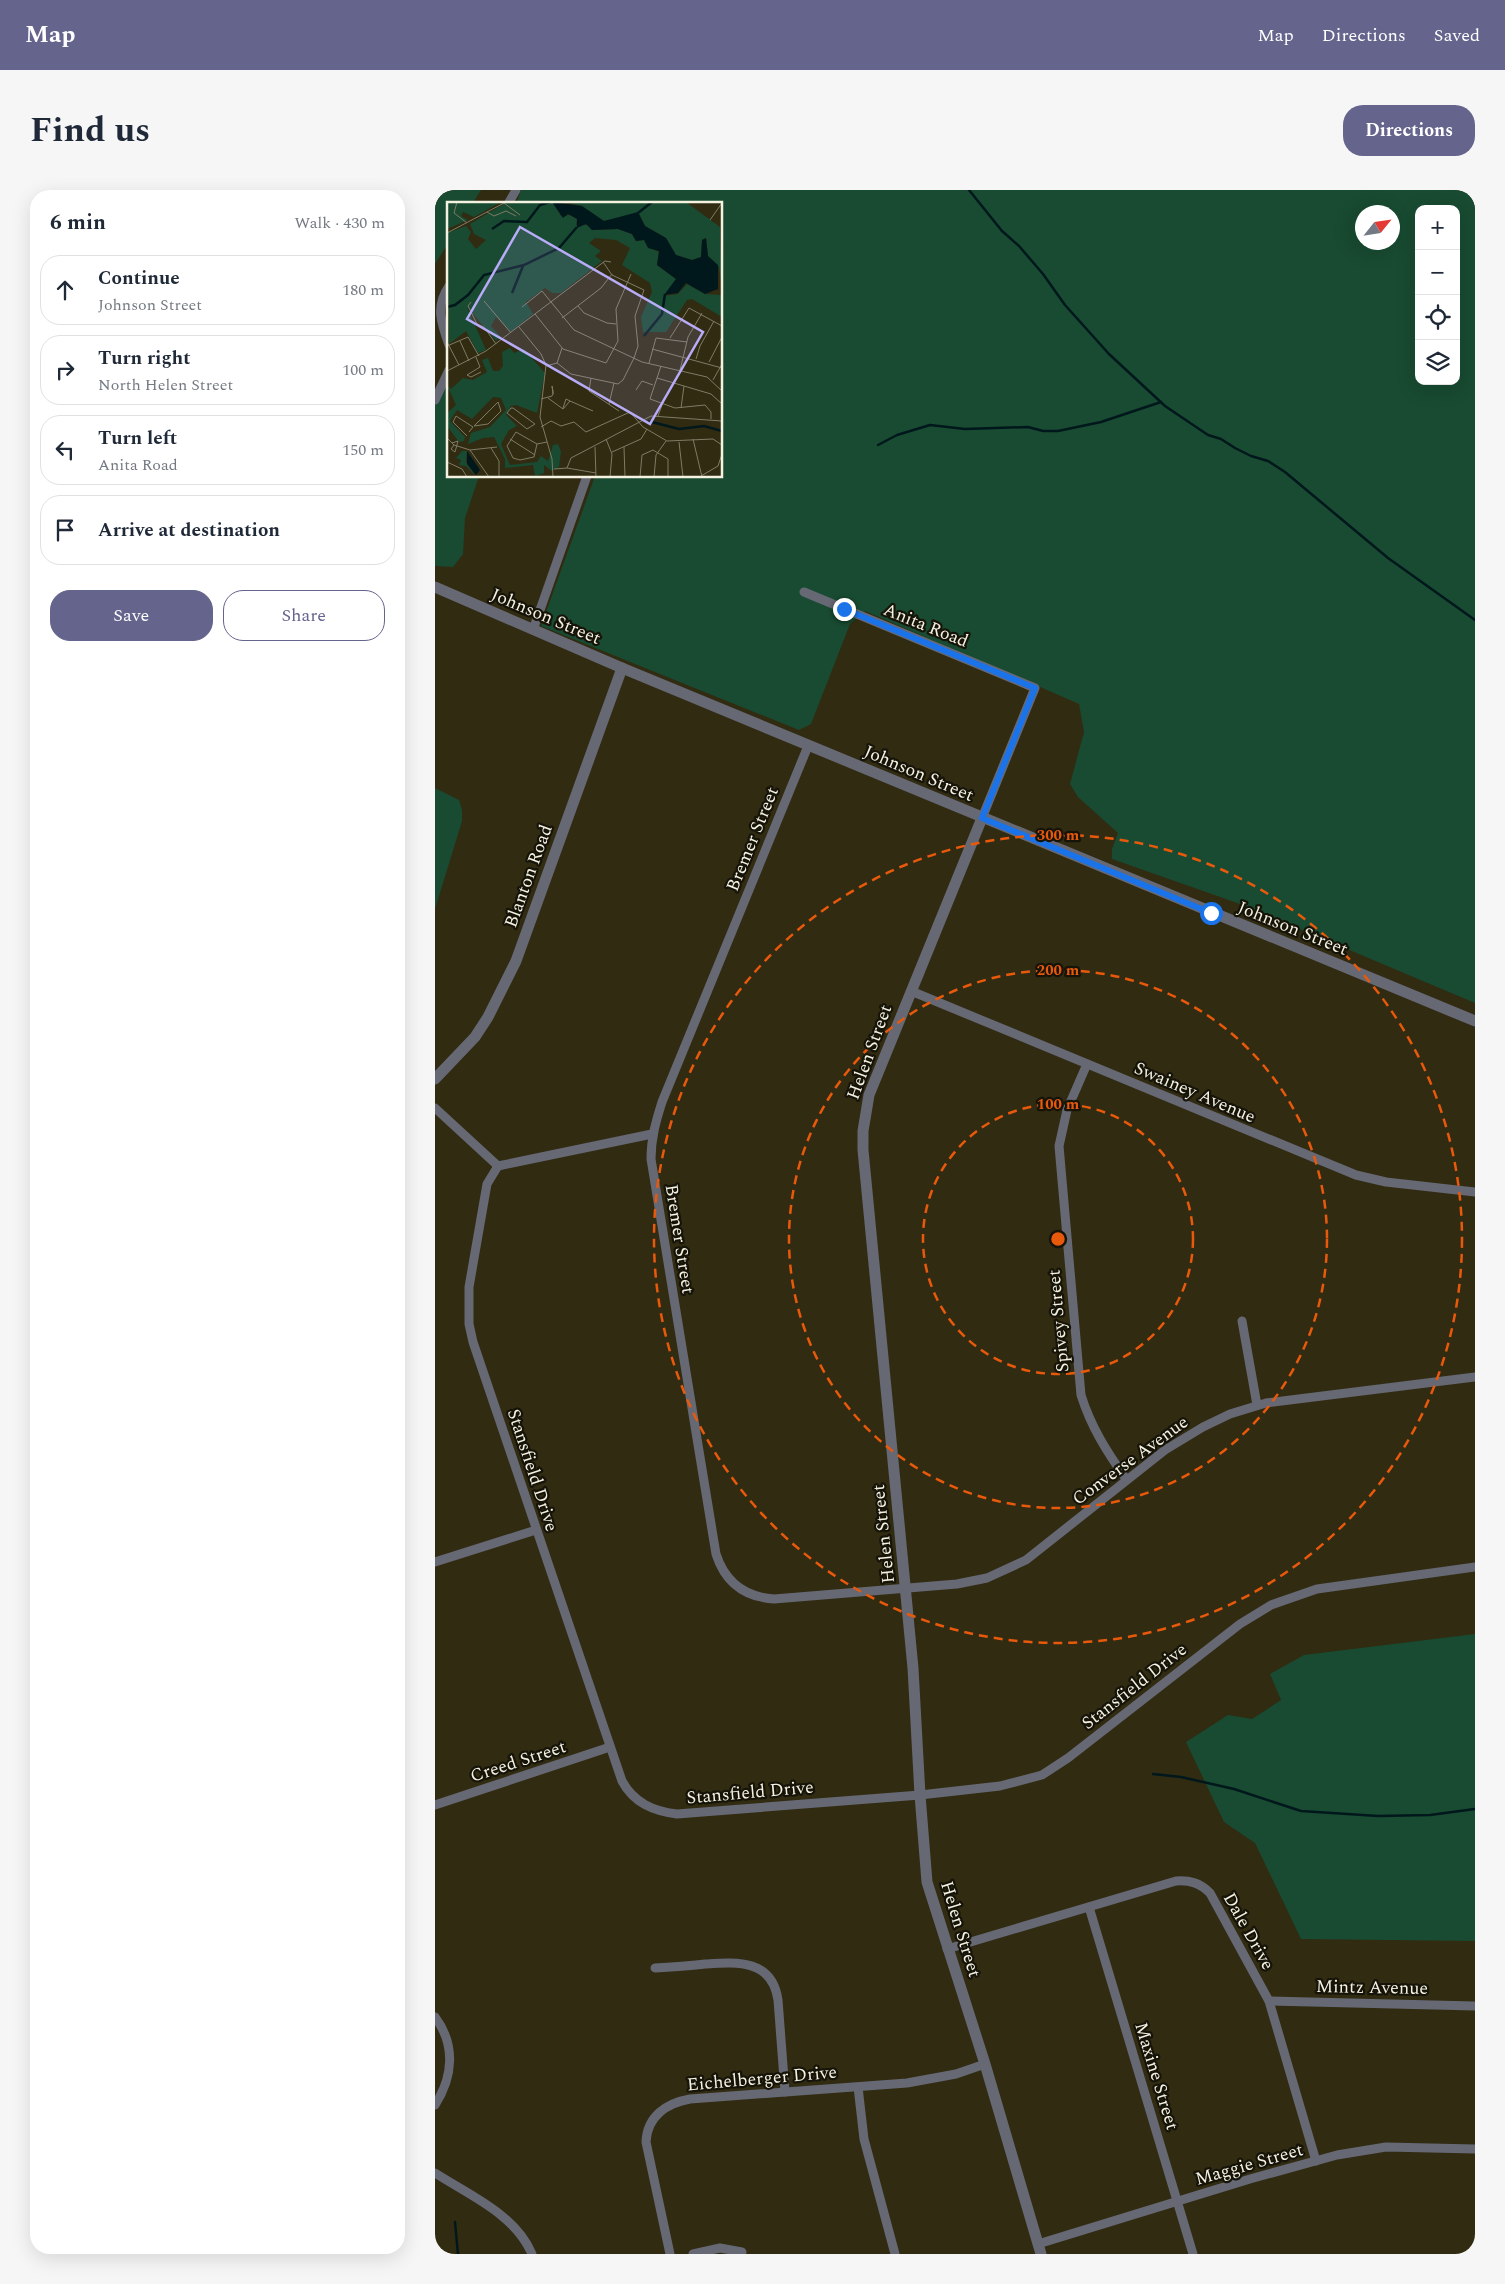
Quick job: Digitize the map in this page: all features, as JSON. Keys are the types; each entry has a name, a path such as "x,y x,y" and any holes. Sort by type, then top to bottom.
{"street":[{"path":"509,202 517,190"},
{"path":"447,288 441,296 437,311 439,326 447,340"},
{"path":"435,400 447,374"},
{"path":"533,630 586,478"},
{"name":"Johnson Street","path":"435,587 808,746 1475,1021"},
{"name":"Anita Road","path":"804,592 1035,688 982,818"},
{"name":"Blanton Road","path":"435,1079 475,1037 488,1017 515,961 622,668"},
{"name":"Bremer Street","path":"808,746 662,1102 652,1134 651,1159 720,1565 730,1581 739,1589 762,1598 774,1599 906,1587"},
{"name":"Helen Street","path":"982,818 869,1095 863,1131 863,1150 906,1587 927,1882 985,2064 1039,2249"},
{"name":"Swainey Avenue","path":"911,991 1356,1175 1386,1182 1475,1192"},
{"name":"Spivey Street","path":"1087,1064 1067,1110 1059,1146 1081,1395 1089,1420 1100,1442 1126,1479"},
{"path":"435,1108 498,1166 652,1134"},
{"name":"Stansfield Drive","path":"498,1166 487,1184 469,1287 469,1324 473,1342 622,1781 633,1796 647,1807 677,1814 920,1795 1000,1786 1042,1775 1068,1758 1239,1624 1283,1600 1317,1589 1475,1568"},
{"path":"1242,1321 1257,1404"},
{"name":"Converse Avenue","path":"906,1587 969,1582 987,1578 1021,1564 1126,1479 1191,1434 1231,1414 1257,1404 1475,1377"},
{"path":"435,1562 536,1530"},
{"name":"Creed Street","path":"435,1805 610,1747"},
{"name":"Dale Drive","path":"947,1949 1177,1882 1189,1881 1200,1885 1209,1893 1269,2001 1316,2161"},
{"name":"Maxine Street","path":"1089,1907 1193,2254"},
{"path":"655,1968 736,1962 754,1966 769,1977 775,1987 778,2000 785,2092"},
{"name":"Mintz Avenue","path":"1269,2001 1475,2006"},
{"path":"435,2017 447,2039 450,2064 445,2088 435,2105"},
{"name":"Eichelberger Drive","path":"670,2254 646,2142 648,2130 653,2119 667,2106 678,2101 932,2080 985,2064"},
{"path":"858,2087 864,2139 895,2254"},
{"name":"Maggie Street","path":"1039,2249 1250,2179 1361,2150 1386,2147 1475,2149"},
{"path":"435,2173 503,2216 524,2239 531,2254"},
{"path":"693,2254 720,2248 742,2252"}],"green space":[{"path":"435,190 481,190 473,202 447,202 447,245 435,264"},
{"path":"521,190 1475,190 1475,1003 1243,905 1112,859 1112,849 1118,833 1078,797 1070,784 1084,732 1079,704 865,611 850,624 811,724 799,730 541,626 594,478 723,478 723,202 517,202"},
{"path":"447,376 447,478 478,478 465,518 463,554 453,567 435,566 435,405"},
{"path":"435,788 459,800 462,810 462,821 435,909"},
{"path":"1475,1634 1475,1941 1301,1939 1255,1843 1224,1822 1186,1742 1228,1715 1252,1719 1281,1700 1270,1674 1304,1655"}],"waterway":[{"path":"969,190 1002,231 1019,246 1043,274 1065,305 1109,354 1165,406 1208,435 1221,439 1251,456 1268,461 1285,472 1388,558 1475,620"},
{"path":"878,445 897,435 930,425 965,429 1028,427 1043,431 1058,431 1101,422 1161,402"},
{"path":"1153,1774 1181,1777 1234,1789 1301,1811 1378,1816 1430,1815 1475,1809"},
{"path":"455,2222 458,2254"}],"route":[{"path":"844,609 1035,688 982,818 1211,913"}]}
